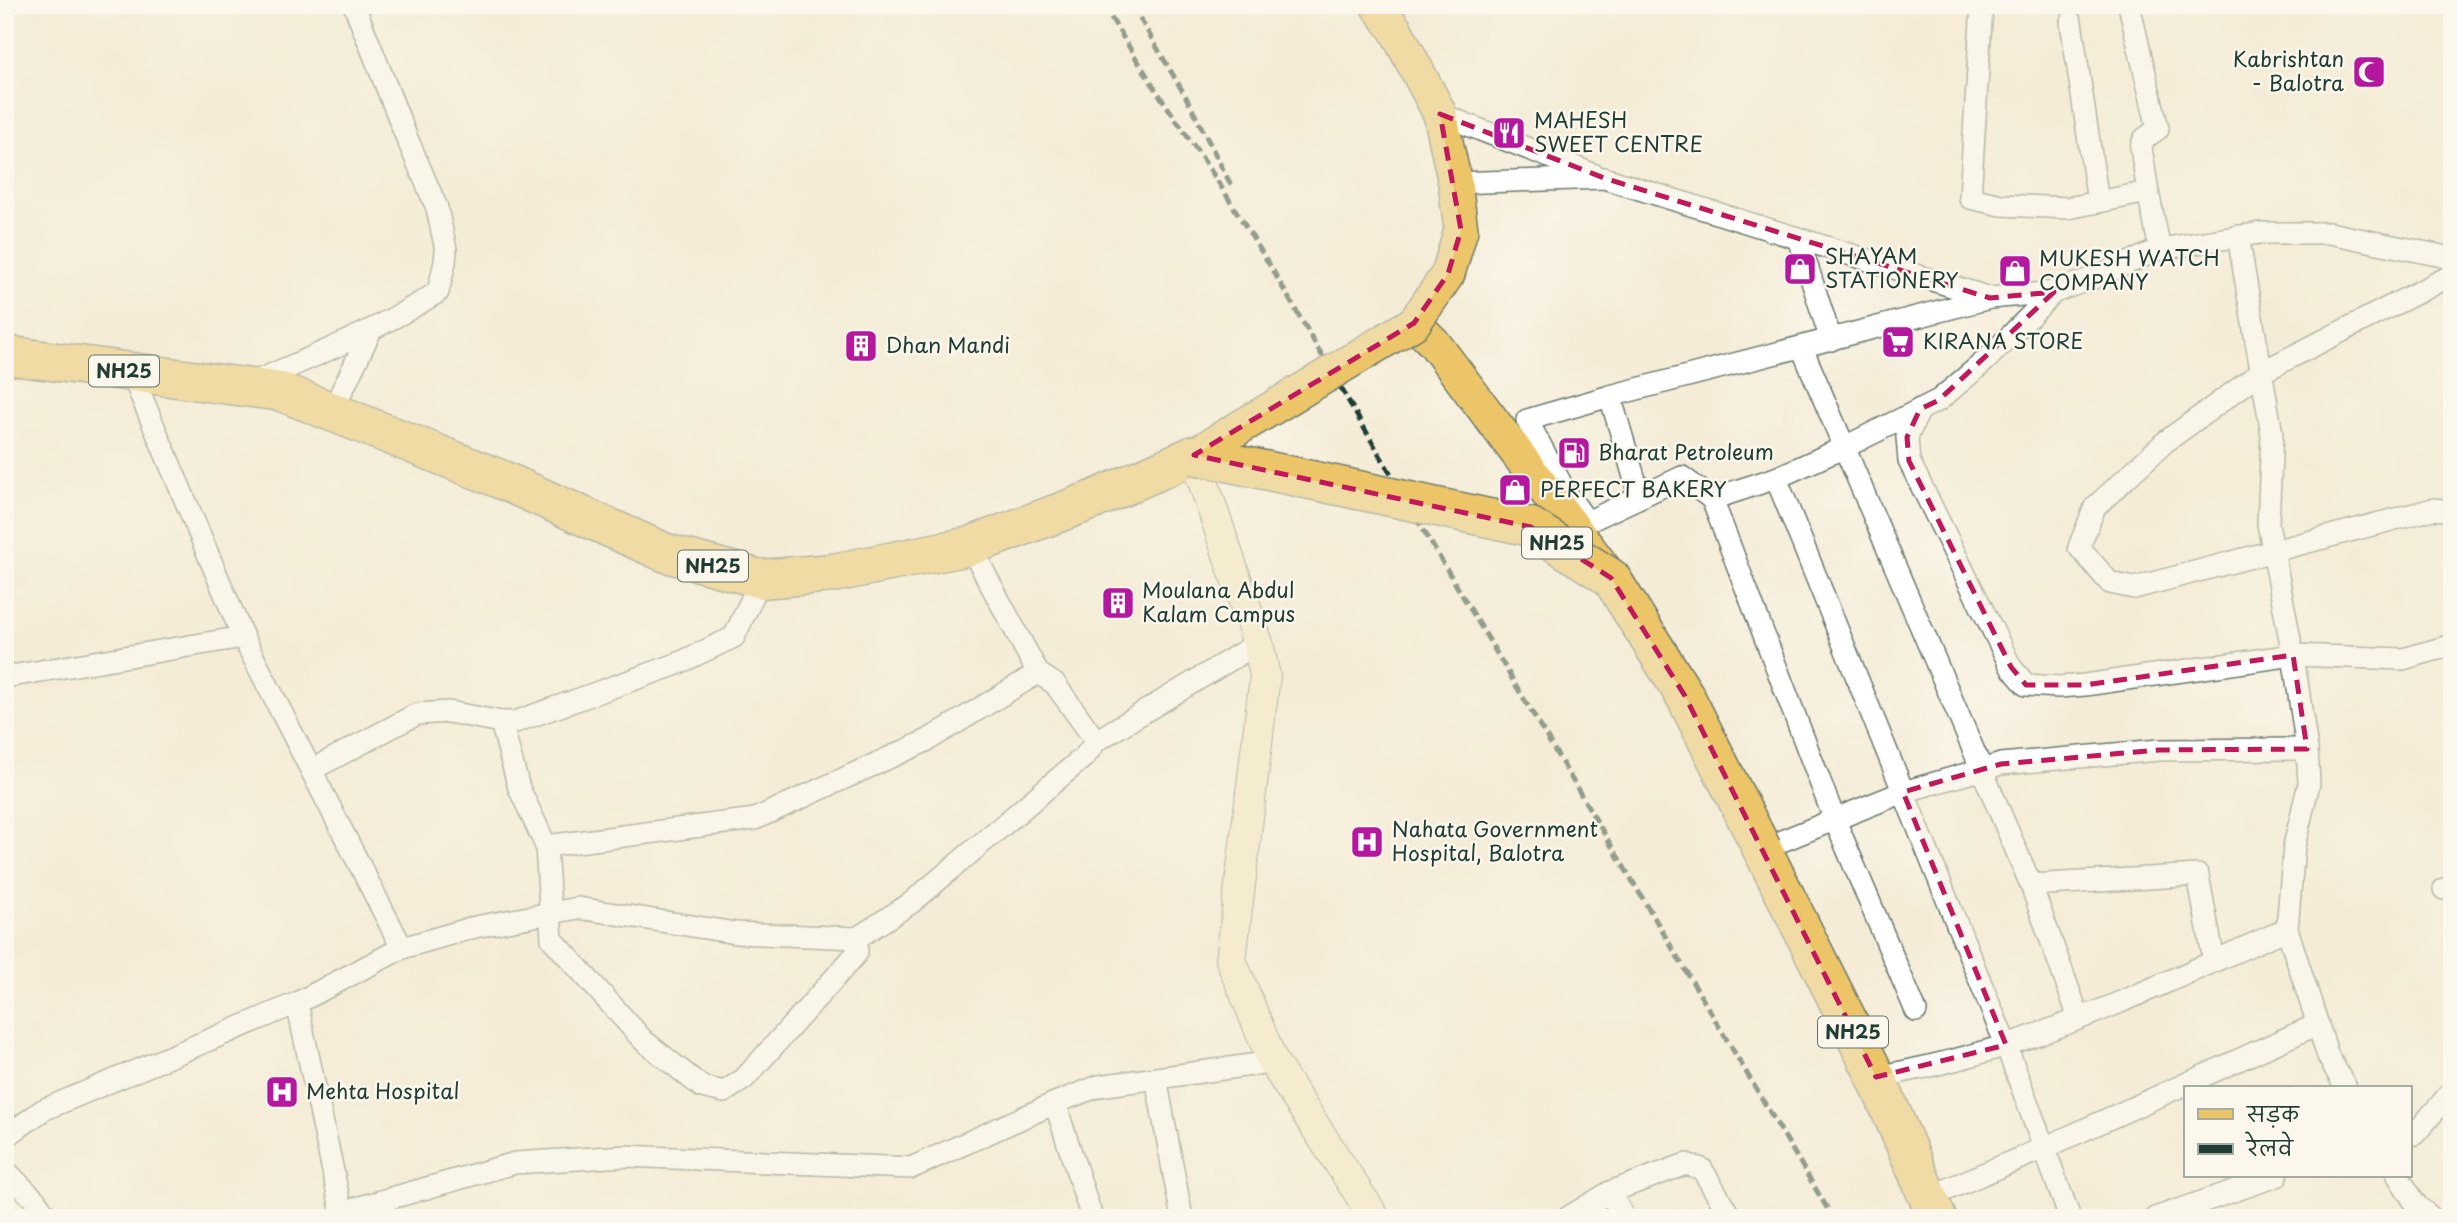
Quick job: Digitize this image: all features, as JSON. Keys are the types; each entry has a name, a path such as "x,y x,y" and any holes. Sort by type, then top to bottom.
{"highway":[{"name":"NH25","path":"5,355 282,392 500,479 666,553 761,579 833,573 970,546 1093,500 1194,455 1531,527 1612,578 1685,696 1876,1077 1932,1208"}],"main road":[{"path":"1194,455 1414,323 1448,274 1461,230 1455,183 1440,114 1395,29 1377,5"},
{"path":"1414,323 1434,343 1612,578"}],"street":[{"path":"243,387 371,330 438,292 446,250 437,208 354,5"},
{"path":"1982,5 1970,198 2001,205 2068,208 2148,192"},
{"path":"2129,5 2158,129 2144,139 2141,148 2160,249"},
{"path":"2071,22 2098,202"},
{"path":"1440,114 1604,178 1990,299"},
{"path":"1455,183 1604,178"},
{"path":"1916,1010 1834,818 1712,499 1682,477 1587,523 1565,491 1527,420 1610,396 1990,299 2054,292 2160,249 2260,233 2329,233 2452,258"},
{"path":"2238,236 2272,434 2268,524 2293,655 2307,749 2309,783 2294,846 2287,929 2328,1056 2345,1086"},
{"path":"1798,238 1831,340"},
{"path":"2452,275 2260,373 2165,442 2095,507 2079,547 2110,583 2134,589 2433,509 2452,511"},
{"path":"1712,499 1776,478 1939,400 1985,361 2054,292"},
{"path":"332,412 371,330"},
{"path":"1802,348 2031,885 2079,1018"},
{"path":"131,372 243,637 402,948"},
{"path":"1610,396 1640,497"},
{"path":"1920,409 1907,438 1909,461 2011,667 2026,685 2085,685 2293,655 2403,659 2452,645"},
{"path":"1194,455 1258,643 1265,676 1231,960 1273,1062 1376,1218"},
{"path":"1776,478 2006,1045 2070,1218"},
{"path":"970,546 1038,673 1055,684 1096,741"},
{"path":"311,770 417,714 449,712 515,722 677,664 734,637 761,579"},
{"path":"5,677 243,637"},
{"path":"5,1139 43,1110 297,1003 402,948 475,928 578,908 736,933 856,938 911,903 1085,755 1096,741 1258,643"},
{"path":"545,846 755,819 928,740 1038,673"},
{"path":"501,722 519,788 545,846 552,939 644,1041 702,1087 724,1092 744,1079 857,953 856,938"},
{"path":"1762,849 1903,792 2001,764 2159,750 2307,749"},
{"path":"2031,885 2198,875 2214,961"},
{"path":"1876,1077 1928,1067 2006,1045 2079,1018 2287,929"},
{"path":"297,1003 342,1215 515,1163 625,1156 911,1168 1055,1102 1099,1086 1273,1062"},
{"path":"1932,1208 2044,1148 2318,1024"},
{"path":"1156,1078 1182,1218"},
{"path":"2412,1135 2452,1091"},
{"path":"1055,1102 1092,1218"},
{"path":"1567,1218 1610,1192 1686,1164 1702,1169 1731,1218"},
{"path":"5,1170 35,1200 48,1218"},
{"path":"2155,1218 2271,1178"},
{"path":"2399,1178 2417,1214"},
{"path":"1610,1192 1624,1218"}],"highlighted area":[{"path":"1440,114 1604,178 1990,298 2054,292 1939,400 1920,409 1907,437 1909,461 2011,667 2026,685 2085,685 2293,655 2307,749 2159,750 2001,764 1903,792 2006,1045 1876,1077 1685,696 1611,578 1531,527 1194,455 1414,323 1448,274 1461,230"}],"railway":[{"path":"1103,5 1269,264 1421,526 1833,1218"},
{"path":"1132,5 1186,97 1233,189"}],"place":[{"name":"Kabrishtan - Balotra","path":"2369,72"},
{"name":"MAHESH SWEET CENTRE","path":"1509,133"},
{"name":"SHAYAM STATIONERY","path":"1800,269"},
{"name":"MUKESH WATCH COMPANY","path":"2015,271"},
{"name":"KIRANA STORE","path":"1898,342"},
{"name":"Dhan Mandi","path":"861,346"},
{"name":"Bharat Petroleum","path":"1574,453"},
{"name":"PERFECT BAKERY","path":"1515,490"},
{"name":"Moulana Abdul Kalam Campus","path":"1118,603"},
{"name":"Nahata Government Hospital, Balotra","path":"1367,842"},
{"name":"Mehta Hospital","path":"282,1092"}]}
